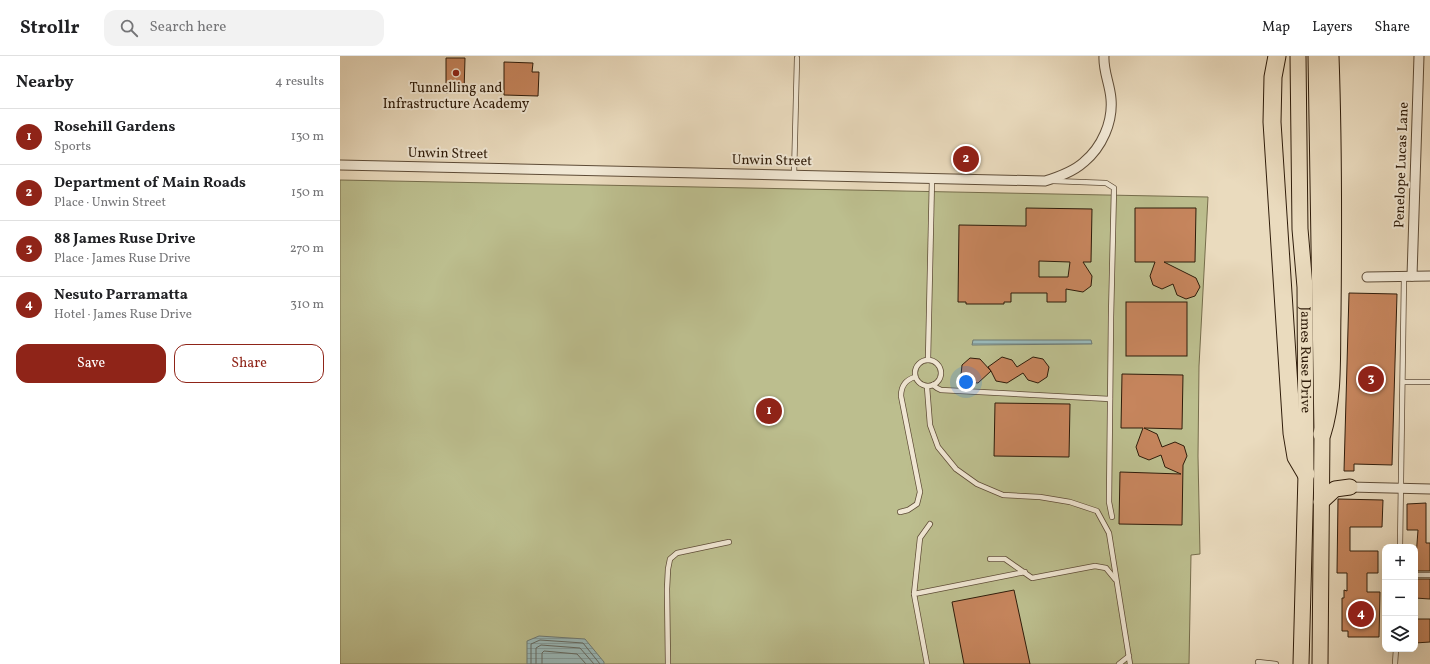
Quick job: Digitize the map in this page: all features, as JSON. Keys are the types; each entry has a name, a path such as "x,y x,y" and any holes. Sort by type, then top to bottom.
{"highway":[{"path":"1277,56 1273,77 1272,122 1292,433 1296,457 1306,474"},
{"path":"1321,58 1333,248 1328,408 1322,434"}],"main road":[{"name":"James Ruse Drive","path":"1298,59 1300,229 1305,286 1306,474 1301,664"},
{"path":"1320,664 1322,434"},
{"path":"1321,502 1335,489 1350,487"}],"street":[{"name":"Unwin Street","path":"340,165 1045,181 1060,176 1083,163 1092,155 1104,137 1111,100 1105,71 1104,56"},
{"name":"Penelope Lucas Lane","path":"1408,276 1419,56"},
{"path":"1367,277 1430,276"},
{"path":"1350,487 1430,488"}],"lane":[{"path":"794,176 796,58"},
{"path":"928,360 932,178"},
{"path":"1045,181 1106,182 1114,188 1109,502 1112,517"},
{"name":"Penelope Lucas Lane","path":"1400,544 1403,382 1408,276"},
{"path":"924,360 936,363 941,370 940,379 933,385 927,387 920,384 915,377 914,373 917,365 924,360"},
{"path":"900,512 908,510 917,504 920,492 901,396 905,383 915,377"},
{"path":"1403,382 1430,382"},
{"path":"933,385 942,390 1110,399"},
{"path":"927,387 930,425 938,447 956,469 977,484 1003,495 1040,496 1070,502 1096,511 1108,533 1130,664"},
{"path":"927,664 914,594 920,538 930,524"},
{"path":"668,664 667,582 670,559 677,553 729,542"},
{"path":"990,559 1005,559 1032,578 1095,566 1106,568 1116,580"},
{"path":"914,594 1025,572"},
{"path":"1418,575 1430,575"},
{"path":"1395,664 1396,652"},
{"path":"1119,664 1129,656"},
{"path":"1258,662 1276,664"}],"green space":[{"path":"340,180 1208,197 1199,366 1198,456 1200,554 1191,555 1189,664 340,664"}],"water":[{"path":"973,340 1091,340 1092,344 972,345"},
{"path":"539,636 585,639 604,662 604,664 527,664 527,641"}],"building":[{"path":"446,58 465,58 464,93 446,93"},
{"path":"504,62 533,63 532,72 539,72 538,96 504,95"},
{"path":"1026,208 1092,209 1091,262 1083,262 1092,276 1091,286 1083,292 1066,289 1066,302 1047,302 1047,293 1011,293 1011,302 1004,302 1004,304 966,304 966,302 958,302 959,225 1026,226","holes":["1039,261 1070,262 1068,277 1039,277"]},
{"path":"1135,208 1196,208 1195,262 1164,262 1196,278 1200,287 1195,296 1186,299 1177,295 1173,284 1162,289 1153,285 1150,276 1155,262 1135,262"},
{"path":"1349,293 1397,294 1392,465 1354,464 1354,471 1344,471"},
{"path":"1126,302 1187,302 1187,356 1126,356"},
{"path":"1002,357 1012,360 1017,367 1033,357 1043,359 1049,367 1047,377 1038,383 1028,380 1023,373 1007,383 996,381 988,367"},
{"path":"970,358 980,359 991,371 978,383 968,382 961,375 962,365"},
{"path":"1122,374 1183,375 1182,429 1144,428 1157,434 1162,447 1175,442 1184,446 1187,456 1183,465 1182,525 1119,524 1120,472 1181,474 1165,467 1161,455 1149,460 1139,456 1136,447 1143,428 1121,428"},
{"path":"995,403 1070,404 1069,457 994,456"},
{"path":"1338,499 1383,500 1382,527 1350,527 1350,551 1378,551 1378,573 1367,573 1367,592 1380,592 1379,637 1348,637 1348,631 1342,631 1342,598 1344,598 1344,590 1347,591 1347,573 1337,573"},
{"path":"1426,503 1426,543 1430,543 1430,571 1418,571 1418,530 1407,530 1407,504"},
{"path":"1418,579 1430,579 1430,599 1418,598"},
{"path":"1014,590 1030,664 964,664 952,602"},
{"path":"1418,619 1430,619 1430,642 1418,643"}],"place":[{"name":"Tunnelling and Infrastructure Academy","path":"456,73"},
{"name":"Department of Main Roads","path":"966,159"},
{"name":"88 James Ruse Drive","path":"1371,379"},
{"name":"Rosehill Gardens","path":"769,411"},
{"name":"Nesuto Parramatta","path":"1361,614"}]}
